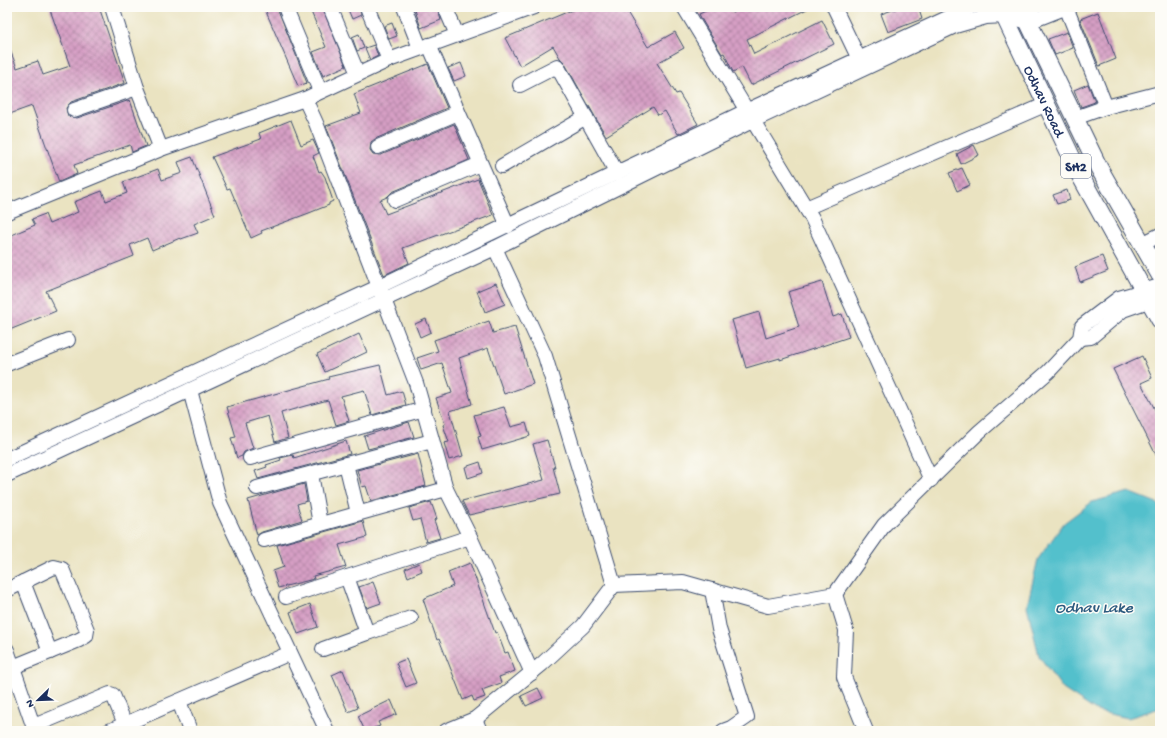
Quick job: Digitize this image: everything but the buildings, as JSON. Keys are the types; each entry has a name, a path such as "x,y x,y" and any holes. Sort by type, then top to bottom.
{"main road":[{"name":"Odhav Road","path":"1021,7 1031,12 1075,118 1099,168 1160,275"},
{"name":"Odhav Road","path":"1002,11 1082,179 1151,296 1160,320"}],"street":[{"path":"112,7 137,88 161,149"},
{"path":"286,7 320,92"},
{"path":"330,7 358,74"},
{"path":"367,7 389,60"},
{"path":"404,7 458,113 508,226"},
{"path":"445,7 457,35"},
{"path":"684,7 812,218 931,480"},
{"path":"834,7 859,59"},
{"path":"971,7 859,59 749,116 495,248 381,293 7,459 10,474 190,390 381,293 508,226 617,173 749,116 955,26 986,18 1002,11 1031,12 1066,7 1106,107"},
{"path":"7,212 161,149 305,98 389,60 527,8"},
{"path":"520,85 557,66 617,173"},
{"path":"74,110 137,88"},
{"path":"1075,118 1106,107 1160,93"},
{"path":"305,98 416,383 446,489 470,537 532,673"},
{"path":"806,208 1047,104"},
{"path":"378,148 458,113"},
{"path":"502,166 586,117"},
{"path":"395,200 480,164"},
{"path":"1142,244 1160,235"},
{"path":"495,248 545,356 614,585"},
{"path":"614,585 683,582 768,606 835,594 884,525 979,432 1048,372 1080,338 1091,336 1123,310 1151,296 1160,286"},
{"path":"7,364 68,340"},
{"path":"190,390 220,503 327,731"},
{"path":"250,458 424,409"},
{"path":"257,488 432,441"},
{"path":"346,464 358,513"},
{"path":"311,474 320,524"},
{"path":"264,540 446,489"},
{"path":"286,597 470,537"},
{"path":"7,590 54,567 62,569 87,630 86,636 13,667"},
{"path":"347,577 367,633"},
{"path":"23,582 50,652"},
{"path":"446,731 478,725 583,626 614,585"},
{"path":"712,590 719,629 747,717 731,728 723,731"},
{"path":"835,594 846,630 844,677 866,731"},
{"path":"323,649 411,618"},
{"path":"7,650 34,729 110,694 113,695 125,724"},
{"path":"109,731 290,653"},
{"path":"180,701 190,731"}],"water":[{"name":"Odhav Lake","path":"1129,492 1157,503 1160,506 1160,708 1128,718 1096,711 1063,689 1039,656 1027,606 1038,559 1064,523 1092,502"}]}
